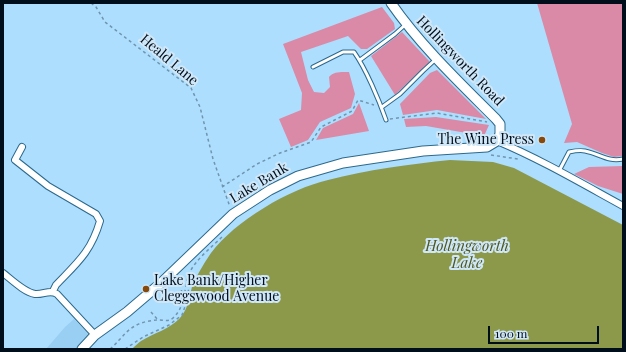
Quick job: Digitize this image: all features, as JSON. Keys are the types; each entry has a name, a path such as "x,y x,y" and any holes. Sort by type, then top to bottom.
{"main road":[{"name":"Hollingworth Road","path":"391,3 406,25 436,59 500,124 500,134 496,141"},
{"name":"Lake Bank","path":"82,349 95,335 127,312 161,283 233,214 270,190 298,176 343,163 423,151 487,147 496,141"}],"street":[{"path":"496,141 559,171 623,206"},
{"path":"22,148 15,160 48,186 96,214 100,221 96,234 87,251 56,285 53,291"},
{"path":"3,273 30,292 36,294 53,291 95,335"}],"lane":[{"path":"360,60 406,25"},
{"path":"313,66 343,52 354,52 360,60 382,107 386,120"},
{"path":"382,107 400,94 436,59"},
{"path":"559,171 569,152 585,151 610,160 623,159"}],"path":[{"name":"Heald Lane","path":"91,3 96,7 105,22 191,88 200,108 213,159 231,209"},
{"path":"222,187 257,164 280,153 311,142 321,127 326,123 352,111 358,100 382,107"},
{"path":"386,120 437,113 490,123 496,119"},
{"path":"488,154 517,159 528,156"},
{"path":"110,349 135,326 145,322 158,320 167,321 172,319 184,301 190,274 194,266 224,235"},
{"path":"181,307 181,275 183,269"},
{"path":"125,349 143,337 175,322 182,315 188,298 190,274"},
{"path":"151,312 158,320"},
{"path":"172,319 175,322"},
{"path":"167,321 169,325"}],"shaded area":[{"path":"537,3 623,3 623,156 614,157 577,142 564,143 572,124"},
{"path":"382,7 394,23 395,29 367,49 361,49 348,36 301,52 308,80 314,92 324,93 330,87 329,77 333,74 338,72 349,72 355,94 351,108 320,122 308,140 291,147 279,119 301,110 302,93 283,44"},
{"path":"402,32 430,62 395,95 371,56"},
{"path":"437,70 486,119 437,110 403,115 400,104 430,73"},
{"path":"359,103 369,131 316,140 323,128 353,114"},
{"path":"436,117 489,125 484,136 426,126 406,127 404,119"},
{"path":"623,166 623,194 598,186 574,174 589,167"},
{"path":"74,319 89,335 77,349 46,349 65,327"}],"water":[{"name":"Hollingworth Lake","path":"450,160 493,162 514,168 623,225 623,349 132,349 141,341 176,322 183,315 195,280 211,253 234,229 264,208 313,184 328,180 358,173 420,163"}],"place":[{"name":"The Wine Press","path":"542,140"},
{"name":"Lake Bank/Higher Cleggswood Avenue","path":"146,289"}]}
